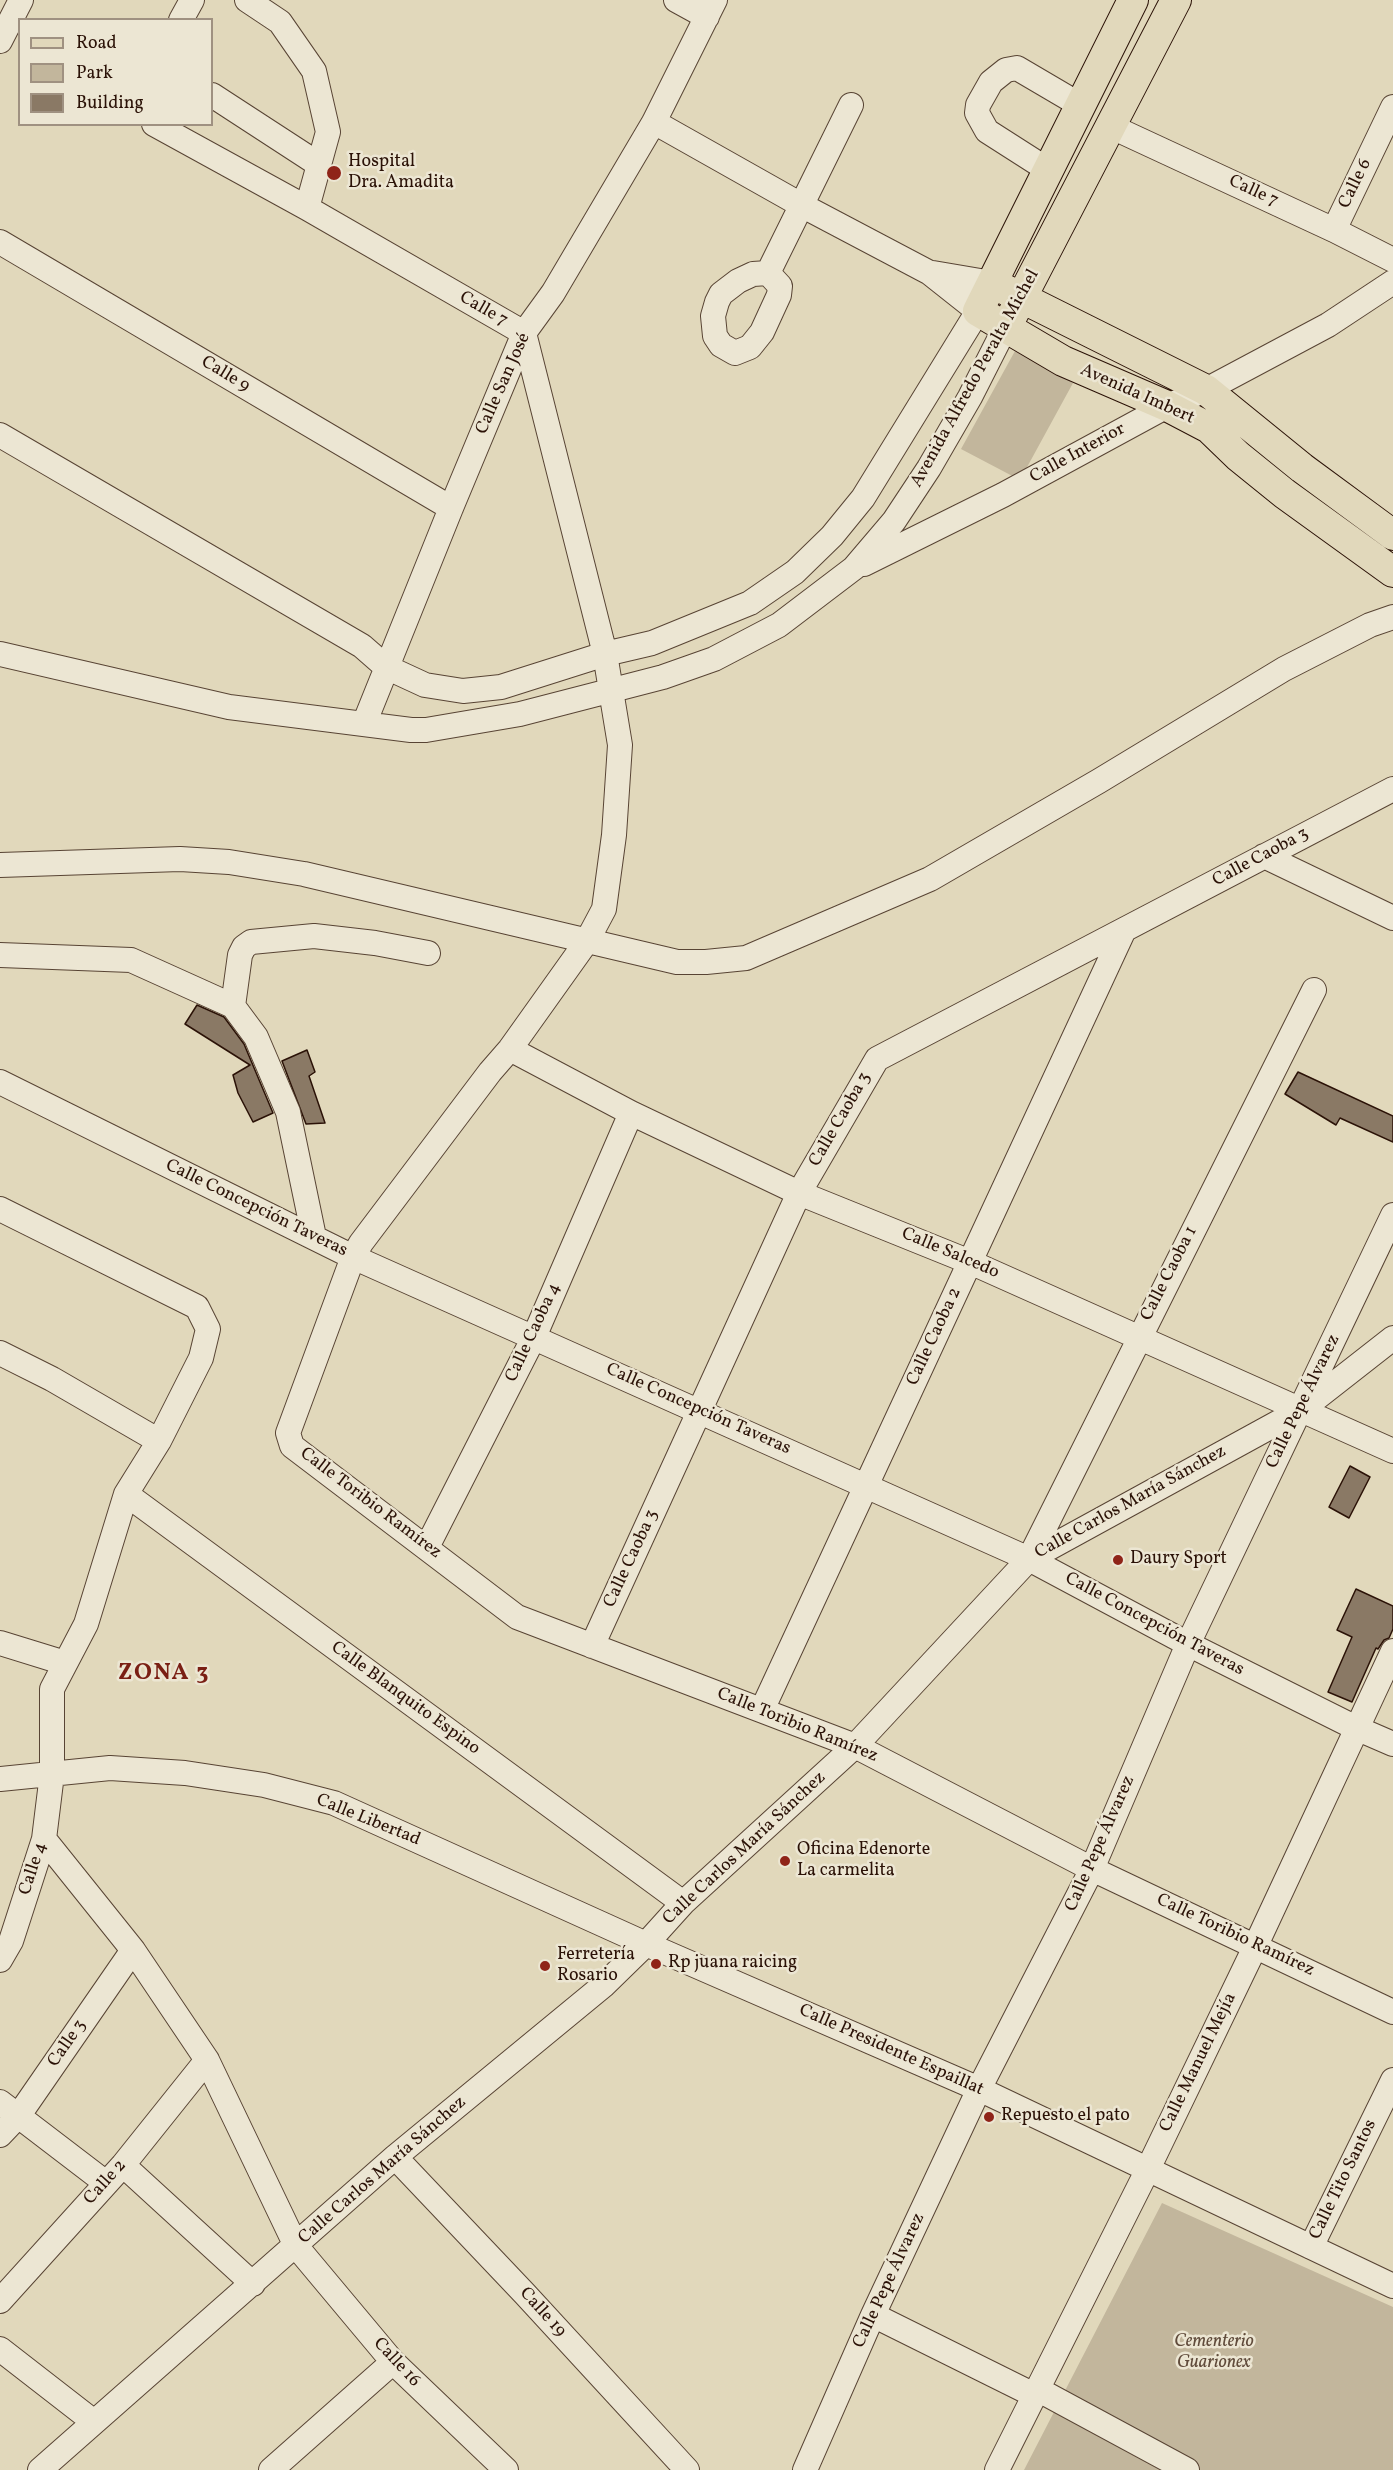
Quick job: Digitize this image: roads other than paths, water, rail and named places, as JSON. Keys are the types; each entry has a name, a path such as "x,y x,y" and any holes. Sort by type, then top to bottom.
{"main road":[{"name":"Avenida Alfredo Peralta Michel","path":"978,311 1132,0"},
{"name":"Avenida Alfredo Peralta Michel","path":"1005,327 1112,127 1176,0"},
{"name":"Avenida Imbert","path":"992,283 1206,390 1302,468 1393,535"},
{"name":"Avenida Imbert","path":"978,311 1063,361 1167,405 1209,428 1238,456 1285,494 1393,572"}],"street":[{"path":"8,38 21,0"},
{"path":"182,18 192,0"},
{"path":"247,0 280,22 314,71 328,132 307,208"},
{"path":"676,0 711,8"},
{"name":"Calle San José","path":"364,724 524,333 554,293 654,122 711,8"},
{"path":"1048,170 987,131 977,113 978,105 991,82 1006,70 1017,68 1080,105"},
{"path":"213,96 318,164"},
{"path":"768,273 851,105"},
{"name":"Calle 6","path":"1334,230 1393,106"},
{"name":"Avenida Imbert","path":"654,122 802,206 930,273 978,311"},
{"name":"Calle 7","path":"158,126 307,208 524,333 605,654 620,746 613,844 604,909 587,941 510,1049 490,1072 353,1257 288,1433 289,1441"},
{"name":"Calle 7","path":"1112,127 1334,230 1393,260"},
{"name":"Calle 9","path":"0,242 451,508"},
{"name":"Avenida Imbert","path":"930,273 992,283"},
{"name":"Calle Interior","path":"854,568 1004,495 1167,405 1206,390 1328,325 1393,282"},
{"name":"Avenida Alfredo Peralta Michel","path":"0,435 362,646 386,667 425,685 463,691 501,687 605,654 652,643 696,626 750,603 795,572 832,536 863,498 978,311"},
{"name":"Avenida Alfredo Peralta Michel","path":"0,654 229,707 426,730 520,714 663,677 714,659 779,625 854,568 894,521 929,468 970,397 1005,327"},
{"path":"0,865 180,860 228,862 304,874 677,962 746,958 930,879 1130,763 1284,669 1370,625 1393,617"},
{"name":"Calle Caoba 3","path":"592,1646 799,1193 877,1059 1393,789"},
{"path":"1264,856 1393,918"},
{"name":"Calle Caoba 2","path":"762,1710 1124,930"},
{"path":"233,1006 240,955 244,947 251,942 314,936 375,943 428,953"},
{"path":"0,955 131,960 233,1006 256,1037 288,1112 314,1237"},
{"name":"Calle Caoba 1","path":"1029,1559 1138,1337 1314,990"},
{"name":"Calle Salcedo","path":"510,1049 631,1113 799,1193 970,1262 1393,1451"},
{"name":"Calle Concepción Taveras","path":"0,1082 353,1257 1029,1559 1188,1644 1356,1728 1393,1744"},
{"name":"Calle Caoba 4","path":"427,1547 534,1337 631,1113"},
{"name":"Calle 4","path":"0,1209 198,1307 208,1329 201,1358 159,1441 126,1494 86,1624 52,1689 52,1774 44,1839 10,1941 0,1960"},
{"name":"Calle Pepe Álvarez","path":"805,2470 873,2315 979,2089 1092,1869 1188,1644 1393,1215"},
{"name":"Calle Carlos María Sánchez","path":"40,2470 395,2157 604,1986 683,1903 855,1746 1029,1559 1301,1410 1393,1338"},
{"path":"0,1353 52,1379 159,1441"},
{"name":"Calle Toribio Ramírez","path":"289,1441 292,1446 517,1617 855,1746 1092,1869 1393,2012"},
{"name":"Calle Blanquito Espino","path":"126,1494 683,1903"},
{"path":"0,1643 65,1663"},
{"name":"Calle Manuel Mejía","path":"997,2470 1148,2169 1256,1945 1393,1651"},
{"name":"Calle Libertad","path":"0,1779 110,1768 185,1773 264,1785 334,1803 646,1944"},
{"name":"Calle 16","path":"44,1839 133,1950 207,2060 296,2246 393,2362 506,2470"},
{"name":"Calle Presidente Espaillat","path":"646,1944 979,2089 1393,2286"},
{"name":"Calle 3","path":"0,2135 10,2108 133,1950"},
{"name":"Calle 2","path":"0,2301 123,2165 207,2060"},
{"name":"Calle Tito Santos","path":"1311,2247 1393,2080"},
{"path":"10,2108 106,2183"},
{"name":"Calle 19","path":"395,2157 687,2470"},
{"path":"123,2165 253,2284"},
{"path":"873,2315 1036,2392 1187,2470"},
{"path":"0,2349 94,2422"},
{"path":"276,2468 393,2362"}],"place":[{"name":"Hospital Dra. Amadita","path":"334,173"},
{"name":"Daury Sport","path":"1118,1560"},
{"name":"Oficina Edenorte La carmelita","path":"785,1861"},
{"name":"Rp juana raicing","path":"656,1964"},
{"name":"Ferretería Rosario","path":"545,1966"},
{"name":"Repuesto el pato","path":"989,2117"}],"district":[{"name":"ZONA 3","path":"164,1675"}],"park label":[{"name":"Cementerio Guarionex","path":"1214,2353"}]}
